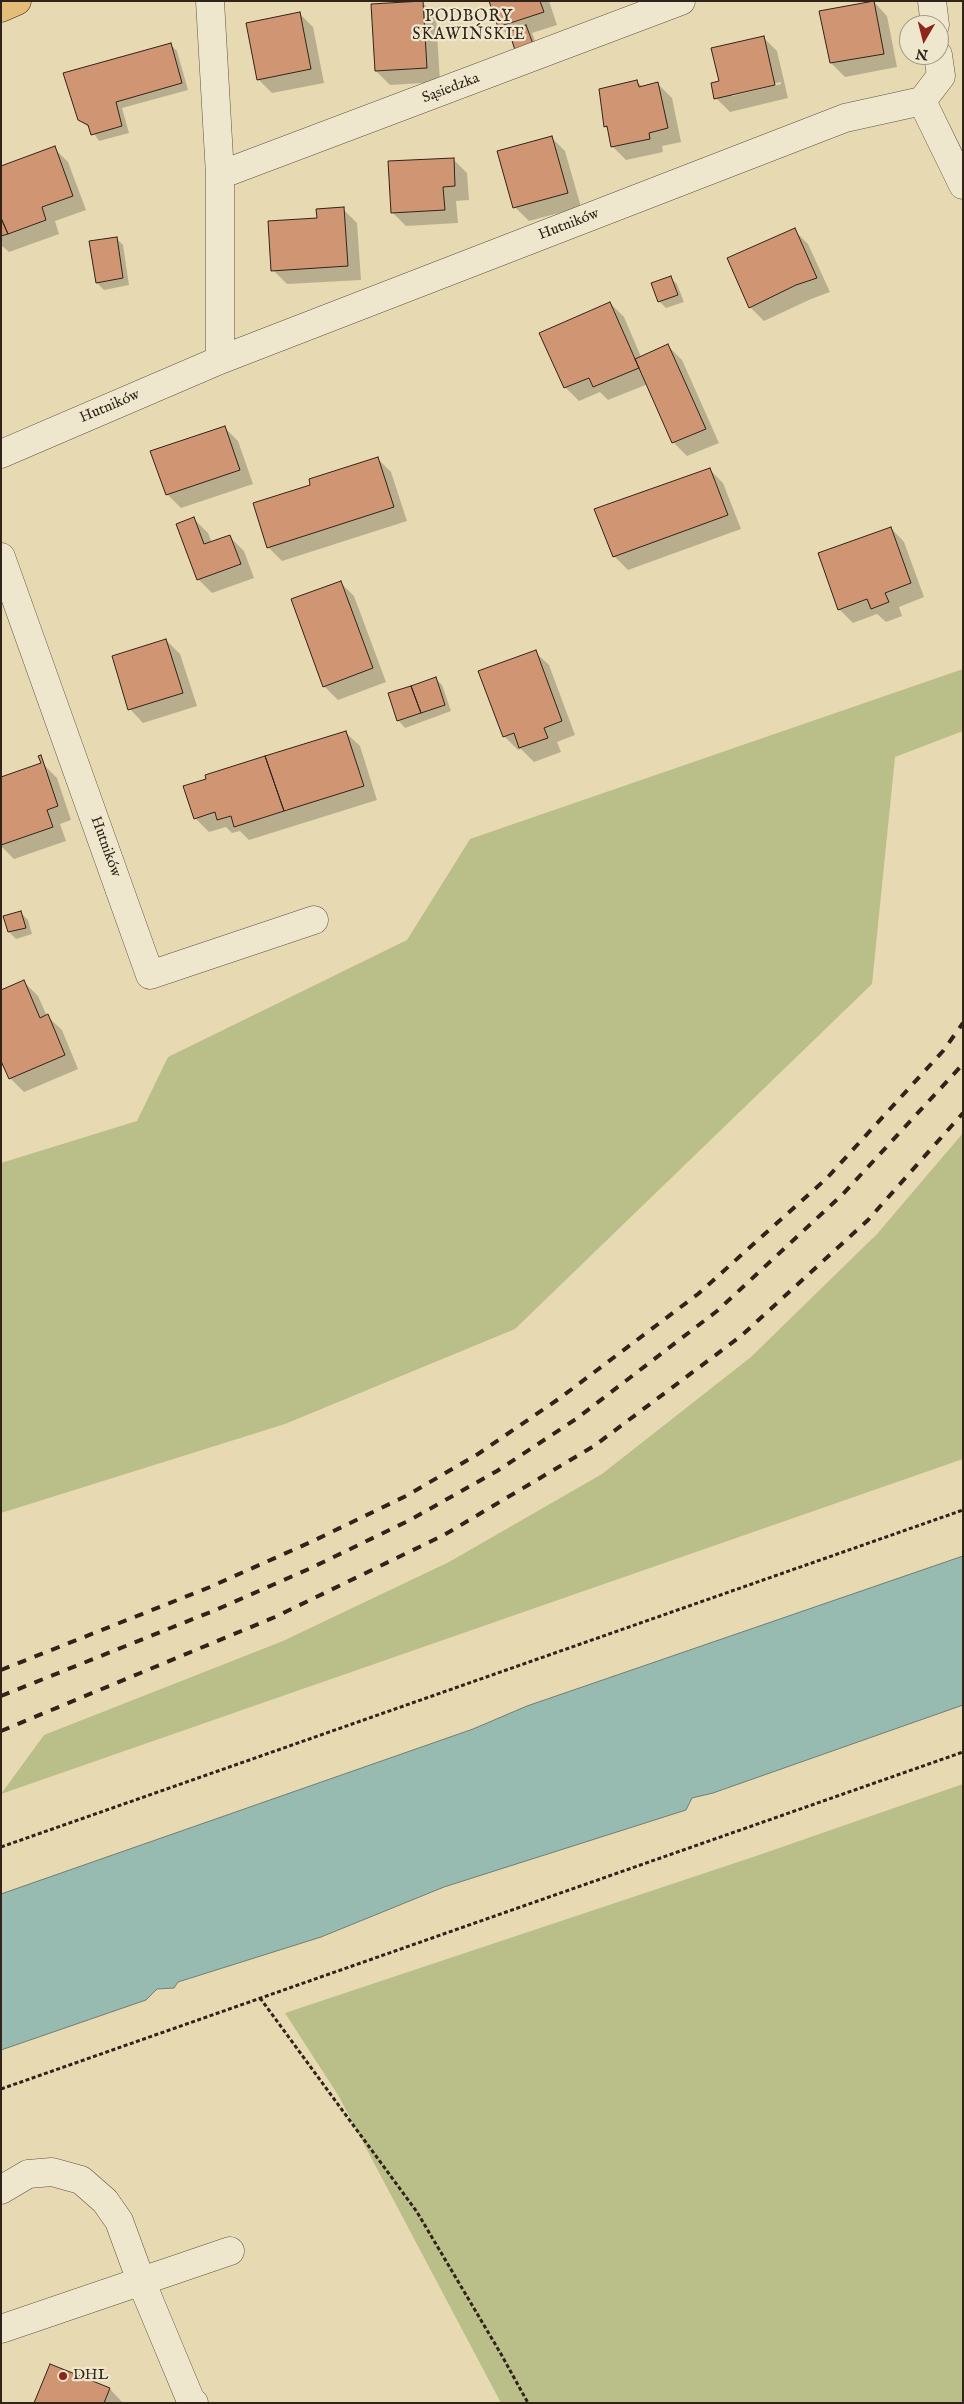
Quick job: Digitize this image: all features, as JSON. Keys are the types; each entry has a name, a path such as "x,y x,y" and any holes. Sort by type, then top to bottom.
{"main road":[{"path":"1,8 17,1"}],"street":[{"path":"210,1 220,175 220,360"},
{"name":"Sąsiedzka","path":"220,175 681,1"},
{"path":"932,1 934,15"},
{"path":"939,65 941,76 922,101 963,185"},
{"name":"Hutników","path":"1,454 220,360 845,118 922,101"},
{"name":"Hutników","path":"1,556 150,975 314,920"},
{"path":"1,2190 28,2174 52,2172 81,2180 105,2201 118,2221 191,2401 194,2403"},
{"path":"1,2329 230,2251"}],"path":[{"path":"1,1847 963,1510"},
{"path":"1,2088 963,1752"},
{"path":"260,1998 417,2212 528,2403"}],"green space":[{"path":"963,669 963,731 895,757 872,984 515,1329 285,1424 1,1513 1,1163 137,1121 168,1057 407,940 470,839"},
{"path":"963,1133 963,1459 1,1794 44,1735 283,1641 449,1562 602,1474 751,1357 877,1234"},
{"path":"963,1784 963,2403 501,2403 338,2095 285,2013 759,1855"}],"water":[{"path":"963,1556 963,1705 713,1793 692,1798 686,1810 444,1887 321,1937 178,1982 174,1988 157,1989 146,2000 1,2050 1,1894 473,1729 527,1706"}],"building":[{"path":"423,1 427,68 375,71 371,4"},
{"path":"489,1 540,1 544,12 498,27"},
{"path":"874,1 884,54 830,63 819,11"},
{"path":"300,12 311,69 257,80 246,23"},
{"path":"526,25 533,44 515,50 509,32"},
{"path":"764,36 775,85 714,99 711,83 719,81 711,48"},
{"path":"171,43 182,83 116,102 122,126 91,135 88,125 78,120 63,73"},
{"path":"637,80 639,87 658,82 668,128 649,133 650,139 611,147 607,126 604,127 599,89"},
{"path":"552,136 568,193 513,208 497,151"},
{"path":"55,146 73,196 42,207 46,220 8,234 1,218 1,166"},
{"path":"454,158 455,186 443,187 445,210 391,213 388,161"},
{"path":"344,207 348,266 271,271 268,221 317,218 316,209"},
{"path":"1,218 8,234 1,236"},
{"path":"795,228 817,278 796,285 749,308 727,258"},
{"path":"117,237 123,278 96,283 89,241"},
{"path":"671,276 678,295 658,302 651,283"},
{"path":"610,302 639,368 593,387 589,378 564,388 539,333"},
{"path":"668,344 706,429 672,443 635,359"},
{"path":"225,426 240,470 166,495 150,451"},
{"path":"378,457 394,507 267,548 253,503 310,485 309,479"},
{"path":"710,468 728,515 613,557 594,509"},
{"path":"194,517 204,544 230,535 241,564 197,580 176,524"},
{"path":"891,527 911,583 885,593 889,602 871,609 867,599 838,610 818,553"},
{"path":"341,581 373,668 323,687 291,599"},
{"path":"166,639 183,693 128,710 112,656"},
{"path":"536,650 562,721 544,728 548,738 519,748 514,733 503,737 478,671"},
{"path":"436,677 445,705 421,713 411,686"},
{"path":"411,686 421,713 397,721 388,693"},
{"path":"346,731 364,786 284,811 265,756"},
{"path":"41,755 58,806 47,810 53,827 1,845 1,777 41,763 38,756"},
{"path":"265,756 284,811 234,827 231,816 217,820 215,812 194,819 183,786 206,779 205,775"},
{"path":"21,911 26,928 8,932 3,916"},
{"path":"24,980 40,1018 48,1014 65,1055 9,1079 1,1061 1,990"},
{"name":"DHL","path":"50,2364 110,2388 104,2403 34,2403"}],"railway":[{"path":"1,1670 210,1587 313,1541 406,1496 478,1454 560,1398 698,1294 827,1178 943,1051 963,1023"},
{"path":"1,1696 218,1609 311,1568 410,1520 497,1471 576,1419 717,1311 843,1194 963,1064"},
{"path":"1,1731 275,1617 444,1535 594,1446 741,1336 868,1220 963,1113"}],"place":[{"name":"DHL","path":"63,2376"}],"district":[{"name":"PODBORY SKAWIŃSKIE","path":"469,27"}]}
